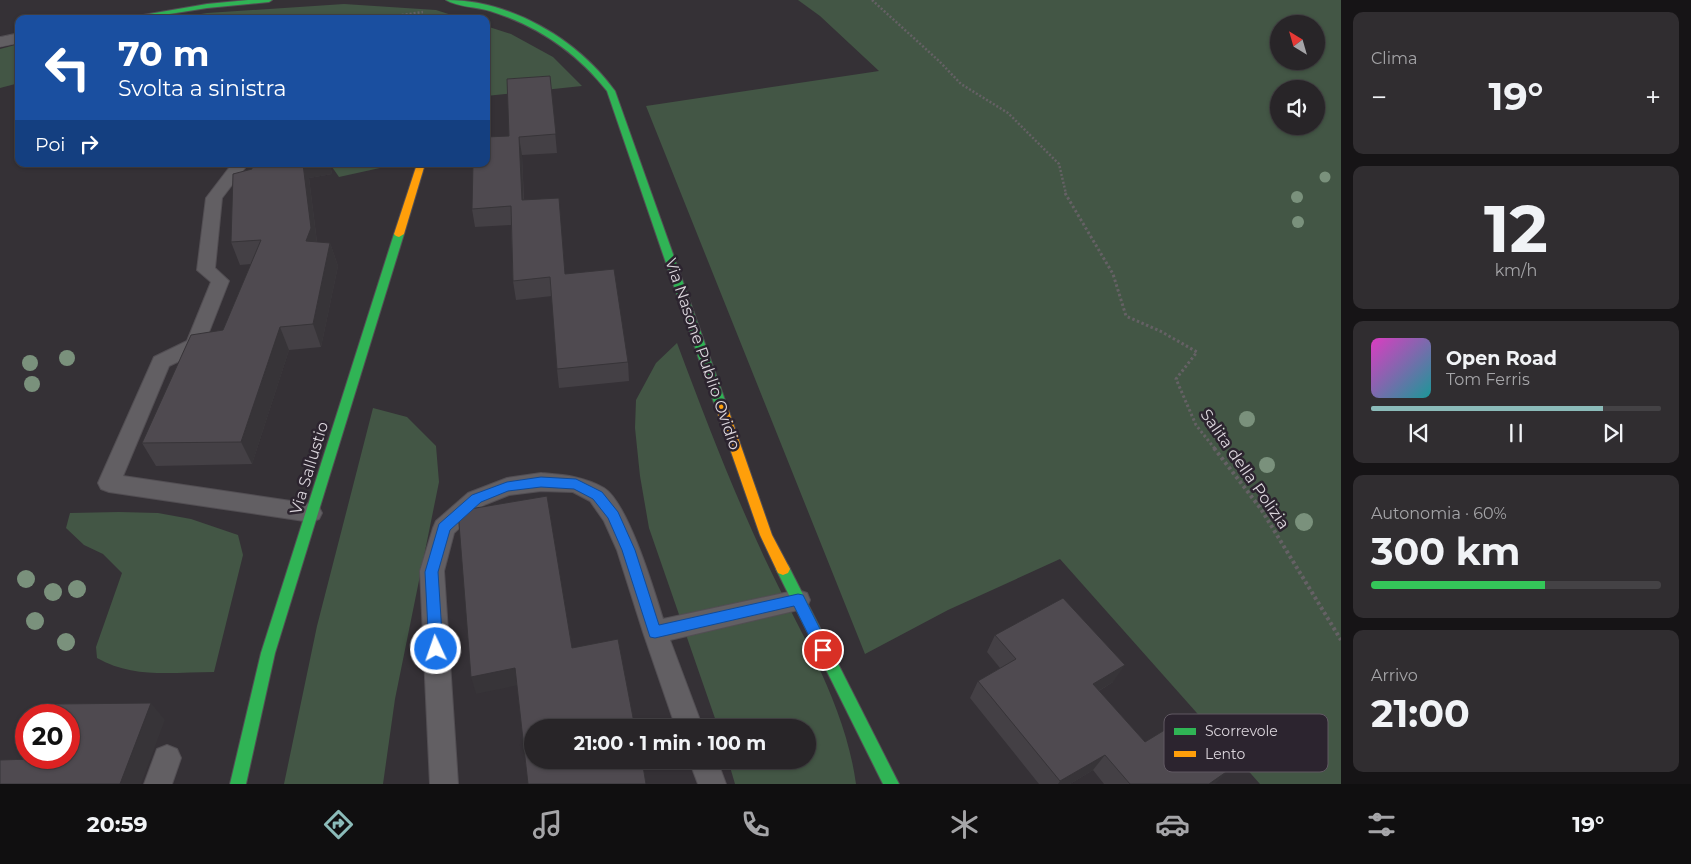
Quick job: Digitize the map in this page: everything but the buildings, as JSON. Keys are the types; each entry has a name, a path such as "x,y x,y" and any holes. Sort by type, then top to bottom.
{"street":[{"path":"149,15 207,6 269,0"},
{"name":"Via Nasone Publio Ovidio","path":"454,1 501,12 555,38 582,55 599,73 611,91 766,535 891,784"},
{"path":"0,42 15,39"},
{"name":"Via Sallustio","path":"238,784 268,653 420,167"}],"lane":[{"path":"238,167 214,198 206,270 220,282 195,344 161,362 109,484 311,513"},
{"path":"444,784 432,572 444,528 476,498 507,487 541,482 576,484 598,496 613,516 629,550 655,632 687,719"},
{"path":"655,632 798,600"},
{"path":"158,784 167,758"},
{"path":"706,769 712,784"}],"path":[{"name":"Salita della Polizia","path":"872,0 939,61 961,84 1008,113 1059,164 1064,192 1113,274 1126,316 1162,332 1197,352 1176,379 1196,425 1261,509 1341,640"},
{"path":"401,15 422,12 454,1"}],"green space":[{"path":"798,0 1341,0 1341,784 1260,784 1249,772 1328,772 1328,714 1198,714 1060,559 948,610 865,654 646,106 879,71 820,16"},
{"path":"344,4 436,10 452,15 195,15"},
{"path":"490,27 511,34 553,57 582,86 490,96"},
{"path":"15,45 15,84 0,88 0,49"},
{"path":"332,167 384,167 339,177"},
{"path":"677,343 742,508 832,697 850,754 856,784 735,784 731,769 816,769 816,719 715,719 649,528 640,476 635,428 636,400 656,363"},
{"path":"373,408 407,417 436,446 439,482 395,699 383,784 284,784 317,626"},
{"path":"70,513 158,513 191,519 238,535 243,555 214,672 139,672 111,665 97,658 96,647 122,573 103,554 84,545 66,528"}],"traffic: fast":[{"path":"149,15 207,6 269,0"},
{"path":"449,0 494,10 544,31 574,51 611,91 720,403"},
{"path":"238,784 268,653 399,234"},
{"path":"783,569 891,784"}],"traffic: slow":[{"path":"399,234 420,167"},
{"path":"720,403 766,535 783,569"}],"route":[{"path":"436,649 432,572 444,528 476,498 507,487 541,482 576,484 598,496 613,516 629,550 655,632 798,600 823,650"}]}
